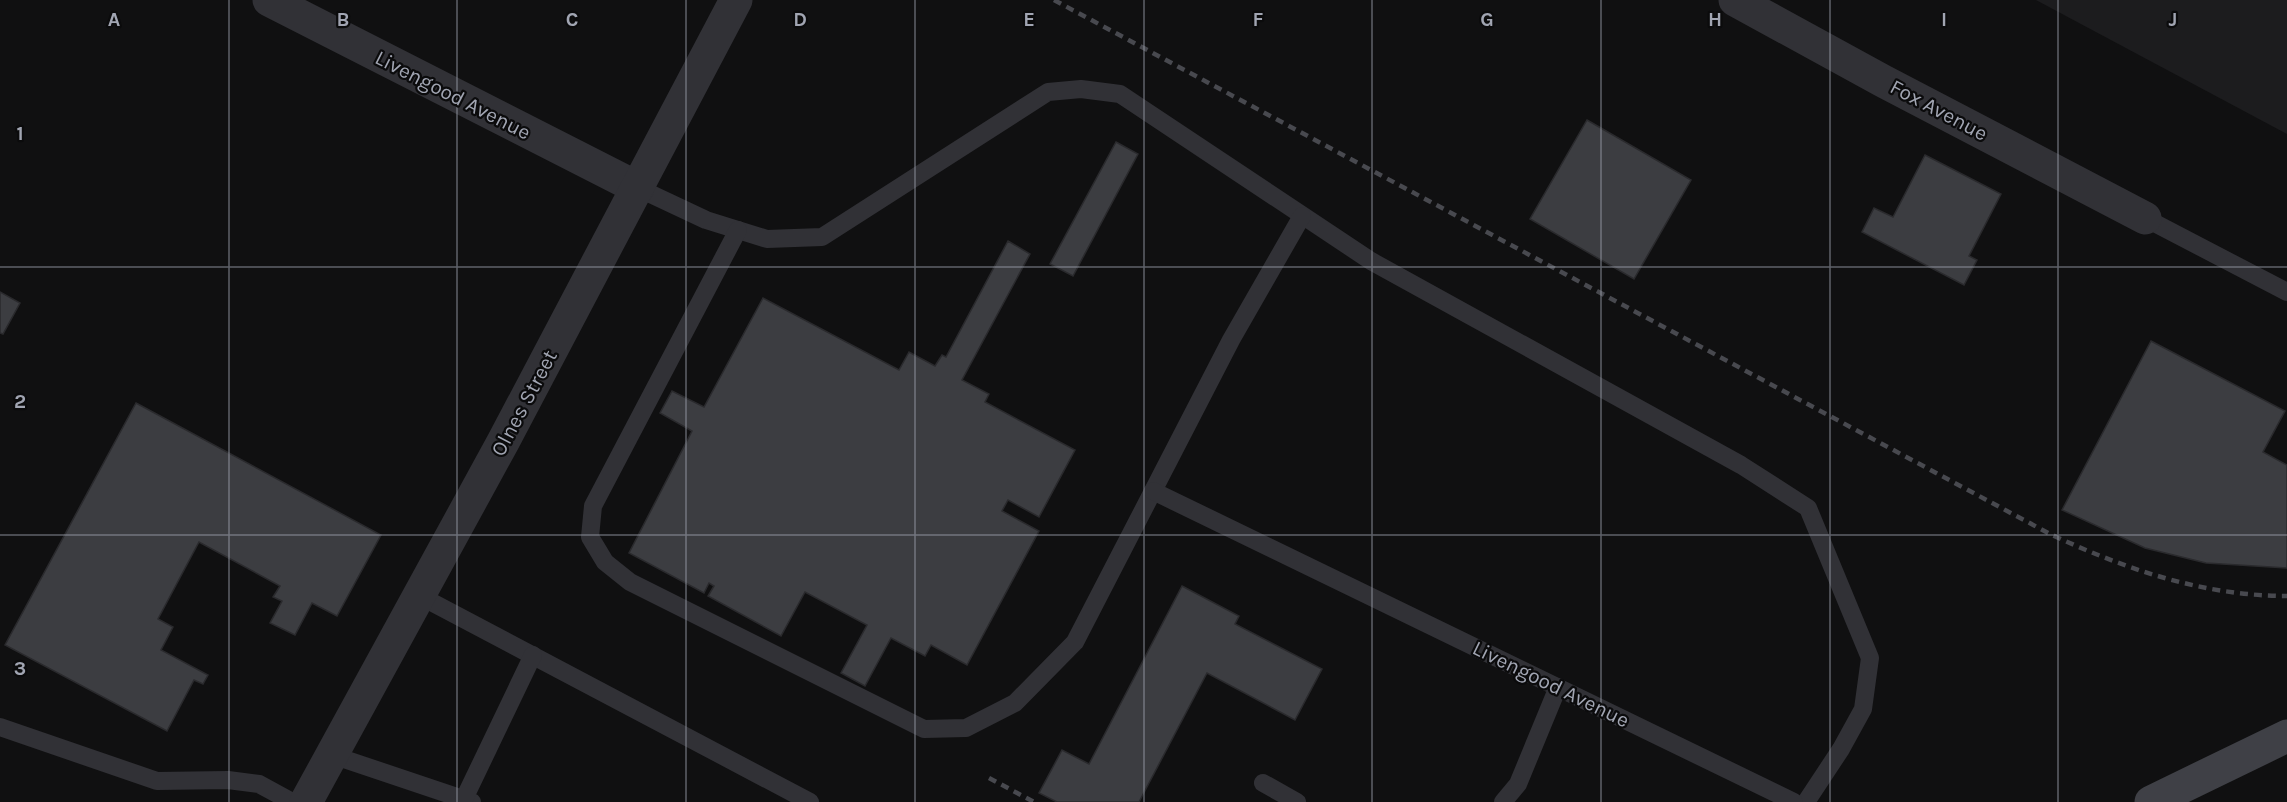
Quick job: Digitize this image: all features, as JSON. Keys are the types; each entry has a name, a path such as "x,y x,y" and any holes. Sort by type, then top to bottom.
{"street":[{"name":"Livengood Avenue","path":"269,0 638,188"},
{"name":"Olnes Street","path":"306,802 420,596 736,0"},
{"name":"Fox Avenue","path":"1735,0 1883,81 2145,218"},
{"path":"2151,802 2287,736"}],"lane":[{"path":"638,188 706,220 767,239 822,237 1048,92 1081,89 1120,94 1371,261 1741,465 1808,508 1870,658 1863,709 1841,749 1806,802"},
{"path":"738,230 593,506 590,537 605,562 630,582 924,729 966,728 1015,703 1075,642 1231,340 1302,216"},
{"path":"2145,218 2287,292"},
{"name":"Livengood Avenue","path":"1153,491 1794,802"},
{"path":"420,596 810,802"},
{"path":"332,754 468,801 533,655"},
{"path":"1503,802 1518,784 1558,687"},
{"path":"0,727 158,781 228,780 260,784 292,802"},
{"path":"1263,783 1298,802"}],"shaded area":[{"path":"2036,0 2287,0 2287,134"}],"building":[{"path":"1587,120 1691,180 1634,279 1530,219"},
{"path":"1116,142 1138,154 1073,276 1050,264"},
{"path":"1925,155 2001,194 1969,256 1977,260 1964,285 1862,232 1874,208 1893,217"},
{"path":"1008,241 1030,254 962,380 989,394 985,402 1075,450 1039,517 1008,500 1002,511 1039,531 967,665 931,645 925,656 891,638 865,686 841,673 867,625 805,592 781,636 708,596 714,586 709,583 704,593 629,553 692,431 660,413 672,391 704,407 763,298 899,370 909,352 935,366 942,355 946,357"},
{"path":"0,292 20,303 3,334 0,333"},
{"path":"2151,341 2285,411 2263,452 2287,465 2287,568 2206,563 2145,548 2062,510"},
{"path":"136,403 381,535 337,616 312,603 295,635 270,623 282,601 273,597 280,586 199,542 158,619 173,627 161,650 208,675 203,684 194,680 167,731 5,645"},
{"path":"1182,586 1239,616 1235,624 1322,669 1295,720 1207,673 1139,802 1057,802 1039,793 1062,750 1089,764"}],"railway":[{"path":"1054,0 2050,534 2136,569 2195,586 2256,595 2287,596"},
{"path":"989,778 1034,802"}]}
